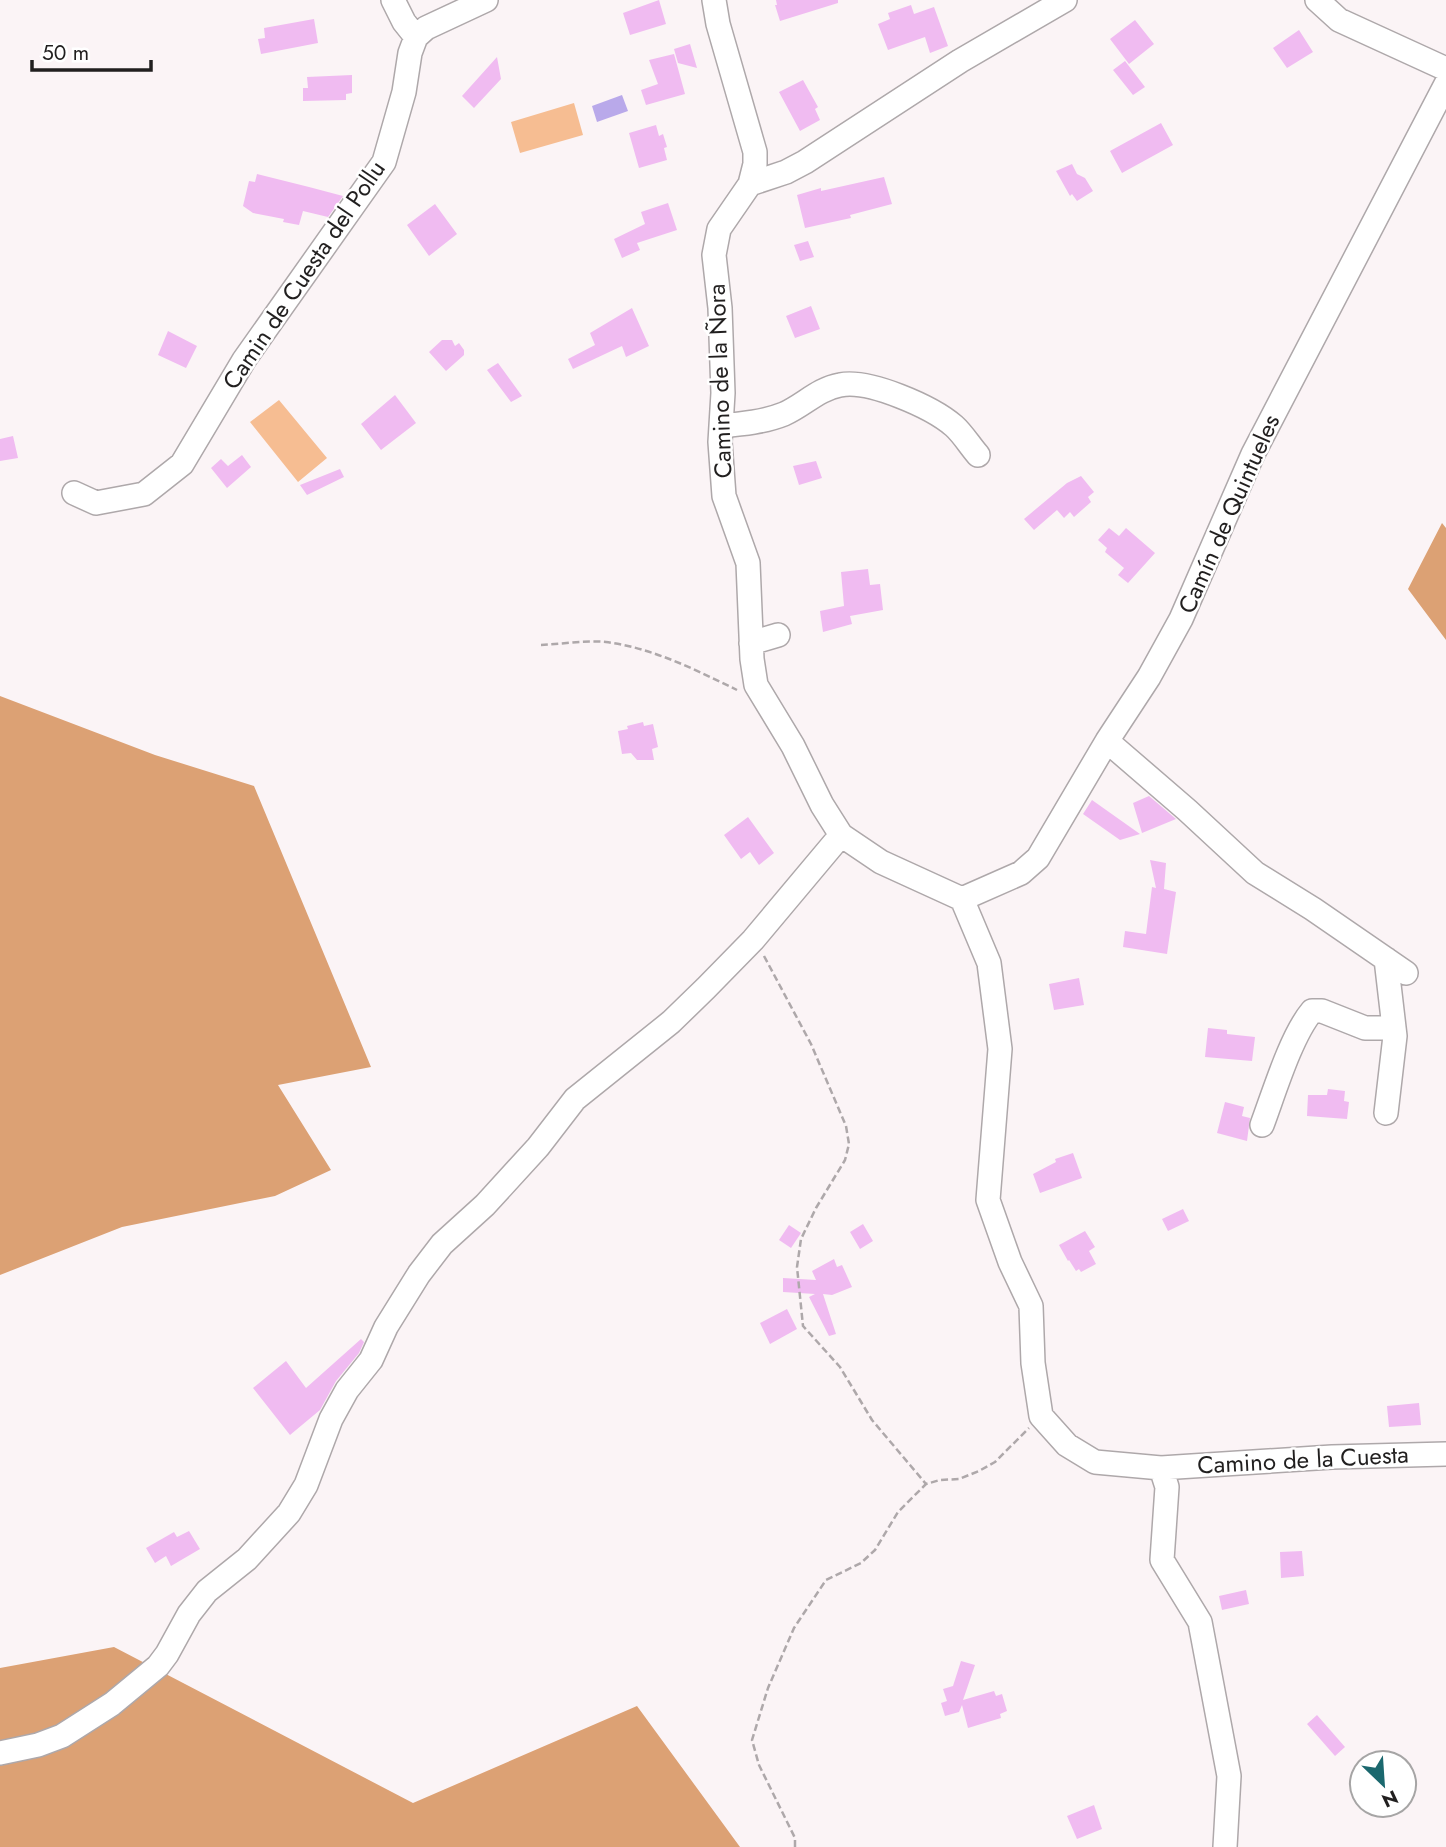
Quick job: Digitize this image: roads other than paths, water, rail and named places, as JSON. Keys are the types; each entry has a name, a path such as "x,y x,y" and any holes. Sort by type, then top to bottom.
{"street":[{"path":"393,0 404,22 416,37 426,27 486,0"},
{"name":"Camino de la Ñora","path":"714,0 718,24 755,152 750,184 719,229 714,255 723,393 720,442 724,496 748,563 751,643 756,685 793,746 822,805 841,835"},
{"path":"750,184 786,172 805,162 960,61 1065,0"},
{"path":"1317,0 1339,20 1446,69"},
{"name":"Camin de Cuesta del Pollu","path":"74,493 96,503 145,494 182,464 244,360 384,162 416,37"},
{"name":"Camín de Quintueles","path":"962,899 1021,873 1038,858 1107,741 1149,677 1181,619 1253,454 1446,84"},
{"path":"721,426 751,423 785,413 816,393 843,384 886,390 921,405 954,426 978,455"},
{"path":"751,643 778,635"},
{"path":"1107,741 1255,873 1406,973"},
{"path":"0,1753 38,1745 62,1736 112,1704 158,1666 189,1614 207,1591 247,1559 289,1513 306,1485 331,1419 347,1390 371,1360 419,1274 442,1244 485,1205 520,1167 575,1099 671,1022 753,940 841,835 881,862 962,899"},
{"name":"Camino de la Cuesta","path":"962,899 989,963 1000,1049 988,1200 1010,1262 1031,1306 1033,1363 1041,1416 1067,1445 1095,1462 1161,1468 1332,1457 1446,1454"},
{"path":"1386,960 1395,1036 1386,1113"},
{"path":"1262,1125 1304,1020 1312,1011 1322,1011 1365,1028 1394,1028"},
{"path":"1161,1468 1167,1487 1163,1560 1200,1622 1229,1776 1225,1847"}]}
